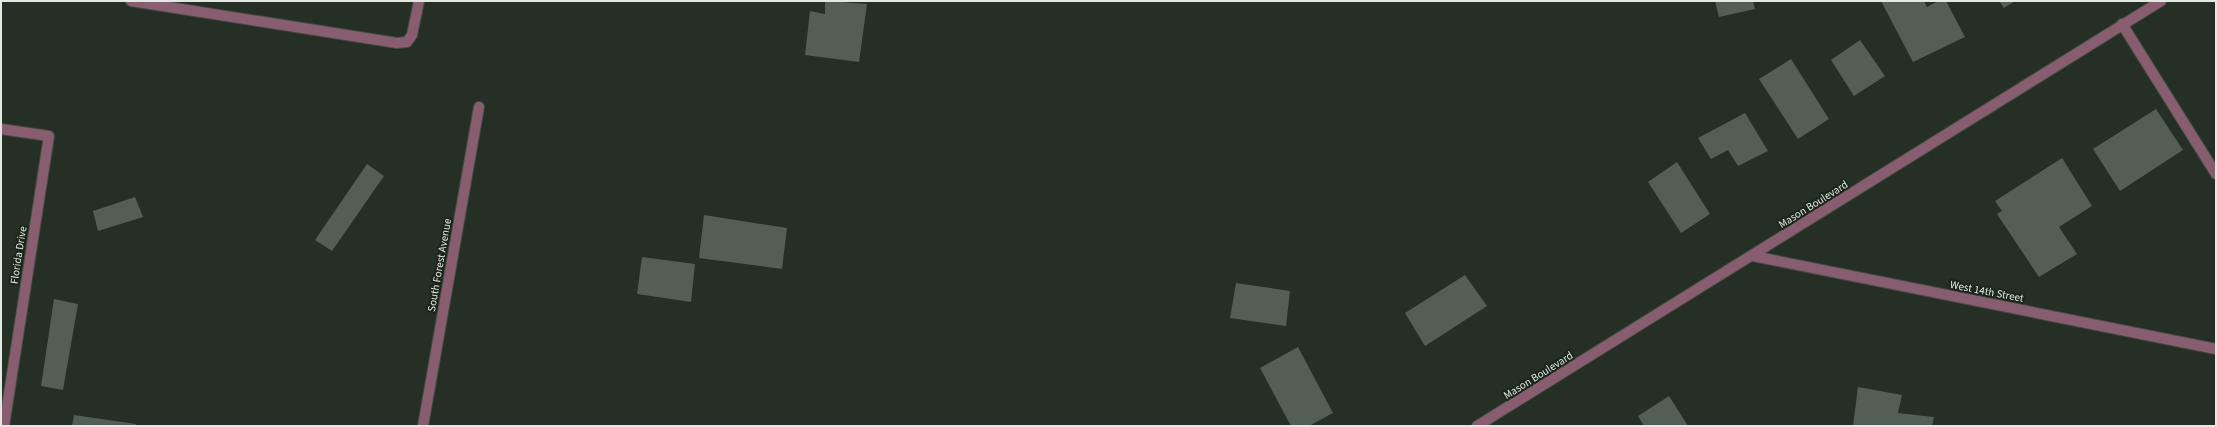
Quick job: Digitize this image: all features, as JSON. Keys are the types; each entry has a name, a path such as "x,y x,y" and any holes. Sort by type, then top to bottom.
{"street":[{"path":"131,1 171,4 397,43 407,42 412,35 419,1"},
{"name":"Mason Boulevard","path":"1477,426 1753,256 2161,1"},
{"path":"2122,24 2216,174"},
{"name":"South Forest Avenue","path":"423,426 479,107"},
{"name":"Florida Drive","path":"1,129 49,136 4,426"},
{"name":"West 14th Street","path":"1753,256 2216,349"}],"building":[{"path":"825,1 867,4 859,62 805,55 810,11 825,14"},
{"path":"1715,1 1753,1 1755,9 1719,17"},
{"path":"1881,1 1924,1 1927,7 1938,1 1946,1 1965,37 1913,62"},
{"path":"1999,1 2015,1 2004,8"},
{"path":"1860,40 1885,76 1854,96 1831,60"},
{"path":"1791,59 1829,119 1798,139 1759,79"},
{"path":"2156,109 2183,150 2120,191 2093,149"},
{"path":"1745,113 1768,151 1738,166 1728,150 1711,159 1698,138"},
{"path":"2062,158 2092,206 2059,227 2077,254 2039,277 1997,214 2002,211 1995,201"},
{"path":"1677,162 1710,214 1681,233 1648,182"},
{"path":"367,164 384,176 332,251 315,240"},
{"path":"135,197 143,217 98,231 93,211"},
{"path":"704,215 787,228 782,269 699,258"},
{"path":"642,257 695,264 691,302 637,294"},
{"path":"1465,275 1487,306 1425,346 1405,313"},
{"path":"1236,283 1290,291 1286,326 1230,318"},
{"path":"54,299 78,304 63,390 41,386"},
{"path":"1298,347 1333,413 1309,426 1291,426 1260,368"},
{"path":"1858,387 1902,395 1898,413 1934,417 1932,426 1853,426"},
{"path":"1669,396 1688,426 1644,426 1638,416"},
{"path":"74,415 136,424 136,426 72,426"}]}
